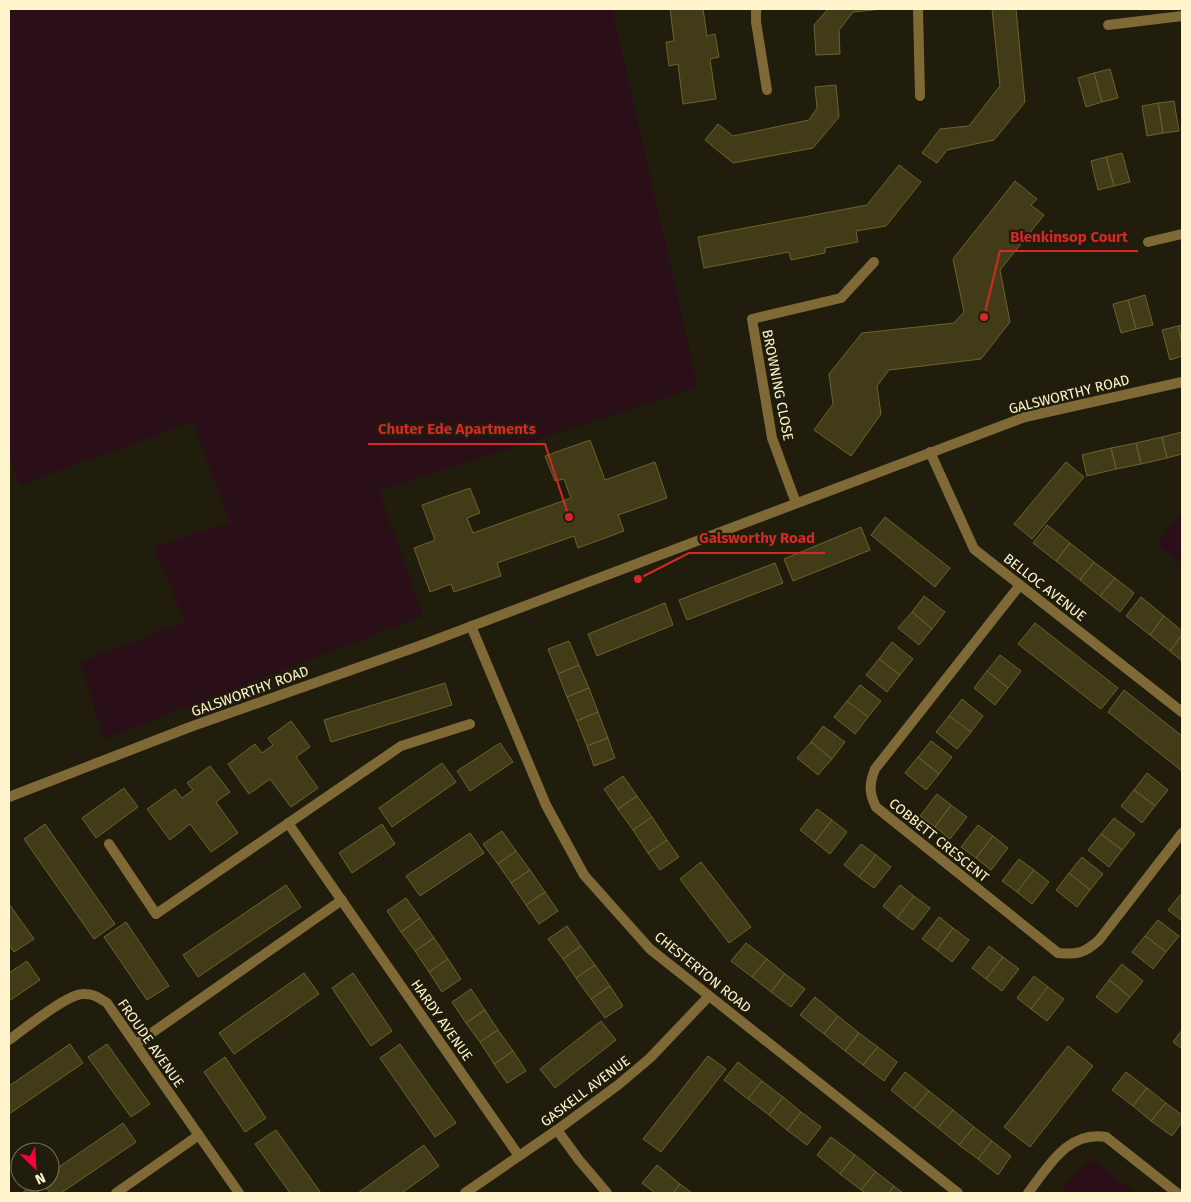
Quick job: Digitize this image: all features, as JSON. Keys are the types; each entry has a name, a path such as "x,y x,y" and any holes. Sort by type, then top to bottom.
{"street":[{"path":"918,9 920,96"},
{"path":"757,10 756,22 767,90"},
{"path":"1108,25 1182,16"},
{"path":"1148,242 1182,234"},
{"name":"BROWNING CLOSE","path":"796,503 772,438 752,318 840,298 874,262"},
{"name":"GALSWORTHY ROAD","path":"9,796 471,626 1025,417 1182,382"},
{"name":"BELLOC AVENUE","path":"930,452 974,549 1182,712"},
{"name":"COBBETT CRESCENT","path":"1020,586 875,769 870,784 871,797 876,807 1058,953 1073,955 1088,950 1099,940 1182,833"},
{"name":"CHESTERTON ROAD","path":"471,626 546,805 584,874 650,949 958,1193"},
{"path":"109,844 156,914 401,746 470,724"},
{"name":"HARDY AVENUE","path":"288,823 519,1156"},
{"path":"136,1044 342,900"},
{"name":"FROUDE AVENUE","path":"9,1040 69,998 81,994 95,995 107,1003 239,1193"},
{"name":"GASKELL AVENUE","path":"465,1193 557,1130 618,1085 650,1058 709,996"},
{"path":"557,1130 607,1193"},
{"path":"116,1193 199,1135"},
{"path":"1028,1193 1060,1152 1075,1141 1093,1135 1106,1137 1177,1193"}],"shaded area":[{"path":"9,9 612,9 698,387 379,491 423,616 104,739 80,662 185,622 154,547 230,522 193,422 20,485 9,456"},
{"path":"1182,511 1182,564 1157,545"},
{"path":"1090,1160 1098,1164 1135,1193 1061,1193 1077,1169"}],"building":[{"path":"670,9 703,9 707,36 715,34 719,57 710,59 716,99 683,104 678,64 669,66 666,42 674,41"},
{"path":"828,9 883,9 853,12 839,30 840,54 816,55 814,25"},
{"path":"992,9 1016,9 1025,102 994,140 947,150 937,163 922,153 940,129 969,126 1000,86"},
{"path":"1110,69 1118,98 1102,102 1094,73"},
{"path":"1094,73 1102,102 1086,107 1078,78"},
{"path":"836,85 839,117 813,148 733,163 705,140 718,124 733,136 809,120 817,108 815,87"},
{"path":"1174,101 1179,131 1163,133 1158,103"},
{"path":"1158,103 1163,133 1147,136 1142,106"},
{"path":"1122,153 1130,182 1114,186 1106,157"},
{"path":"1106,157 1114,186 1098,190 1091,161"},
{"path":"899,165 921,182 886,226 856,231 858,242 825,248 825,253 791,260 789,252 704,268 698,237 867,205"},
{"path":"1015,181 1037,199 1031,205 1044,215 1000,270 1010,322 981,359 889,370 877,386 881,414 851,456 814,430 833,404 829,374 862,333 954,323 964,312 953,259"},
{"path":"1145,295 1153,325 1136,329 1128,300"},
{"path":"1128,300 1136,329 1121,333 1113,304"},
{"path":"1182,325 1182,343 1178,326"},
{"path":"1178,326 1182,343 1182,356 1170,360 1162,330"},
{"path":"1182,432 1182,454 1167,458 1162,437"},
{"path":"1162,437 1167,458 1141,464 1136,443"},
{"path":"590,440 605,480 655,462 667,498 618,515 624,531 578,548 574,536 497,563 501,576 454,592 451,584 430,592 414,548 435,540 422,505 470,488 480,513 467,518 473,533 571,498 564,479 555,481 545,456"},
{"path":"1136,443 1141,464 1116,469 1111,448"},
{"path":"1111,448 1116,469 1087,476 1082,455"},
{"path":"1066,462 1084,477 1032,539 1014,524"},
{"path":"885,517 950,568 935,587 871,535"},
{"path":"1047,525 1070,543 1056,561 1033,543"},
{"path":"861,527 870,550 793,581 784,559"},
{"path":"1070,543 1094,562 1080,580 1056,561"},
{"path":"1094,562 1115,578 1100,596 1080,580"},
{"path":"775,563 783,583 687,620 679,600"},
{"path":"1115,578 1134,593 1120,612 1100,596"},
{"path":"924,596 945,612 932,629 912,612"},
{"path":"1141,597 1164,616 1150,635 1126,616"},
{"path":"665,603 673,625 597,656 588,634"},
{"path":"912,612 932,629 919,645 898,628"},
{"path":"1164,616 1182,631 1182,635 1170,651 1150,635"},
{"path":"1035,623 1118,688 1101,709 1018,644"},
{"path":"1182,635 1182,661 1170,651"},
{"path":"569,641 579,665 558,674 548,649"},
{"path":"892,642 913,659 900,675 879,659"},
{"path":"1000,655 1021,671 1008,688 987,671"},
{"path":"879,659 900,675 887,692 866,675"},
{"path":"579,665 589,688 567,697 558,674"},
{"path":"987,671 1008,688 995,705 974,688"},
{"path":"445,683 452,705 331,742 324,720"},
{"path":"860,685 881,701 868,717 847,701"},
{"path":"589,688 598,712 577,721 567,697"},
{"path":"1124,690 1182,736 1182,771 1108,712"},
{"path":"962,699 983,716 971,732 949,716"},
{"path":"847,701 868,717 855,734 834,717"},
{"path":"598,712 608,738 587,746 577,721"},
{"path":"949,716 971,732 957,749 936,732"},
{"path":"291,721 310,747 296,757 318,788 291,807 270,779 249,794 228,764 255,744 262,753 273,745 268,738"},
{"path":"823,726 845,742 832,759 811,742"},
{"path":"608,738 615,758 594,766 587,746"},
{"path":"931,741 952,757 939,774 918,757"},
{"path":"811,742 832,759 818,775 797,758"},
{"path":"500,743 513,762 470,791 457,771"},
{"path":"918,757 939,774 926,790 905,773"},
{"path":"442,763 456,782 392,827 379,808"},
{"path":"210,766 230,792 216,802 238,833 211,852 190,824 170,840 147,809 175,789 182,798 193,790 187,783"},
{"path":"1147,773 1168,790 1155,806 1134,790"},
{"path":"623,776 637,796 618,809 604,789"},
{"path":"124,788 138,807 96,838 82,818"},
{"path":"1134,790 1155,806 1142,823 1121,806"},
{"path":"937,794 951,805 935,827 920,816"},
{"path":"637,796 652,817 633,830 618,809"},
{"path":"951,805 967,817 950,839 935,827"},
{"path":"817,809 832,820 815,842 800,830"},
{"path":"652,817 667,840 648,853 633,830"},
{"path":"1114,818 1135,834 1122,850 1101,834"},
{"path":"832,820 847,832 830,854 815,842"},
{"path":"45,824 115,924 94,939 24,839"},
{"path":"382,824 395,844 352,873 339,853"},
{"path":"978,825 993,836 976,858 961,847"},
{"path":"502,831 516,851 498,864 483,844"},
{"path":"470,833 484,853 420,896 406,876"},
{"path":"1101,834 1122,850 1109,867 1088,850"},
{"path":"993,836 1008,848 991,870 976,858"},
{"path":"667,840 679,857 660,870 648,853"},
{"path":"861,844 876,855 859,877 844,865"},
{"path":"516,851 530,870 511,883 498,864"},
{"path":"876,855 891,867 874,888 859,877"},
{"path":"1082,857 1103,874 1090,890 1069,873"},
{"path":"1019,859 1034,870 1017,892 1002,881"},
{"path":"701,862 751,927 729,943 680,879"},
{"path":"530,870 545,892 526,905 511,883"},
{"path":"1034,870 1049,882 1032,904 1017,892"},
{"path":"1069,873 1090,890 1077,907 1056,890"},
{"path":"286,885 301,907 198,977 183,955"},
{"path":"900,885 914,896 897,918 883,906"},
{"path":"545,892 558,911 539,924 526,905"},
{"path":"1182,895 1182,921 1168,910"},
{"path":"914,896 930,908 913,930 897,918"},
{"path":"406,898 420,918 401,932 387,911"},
{"path":"9,904 34,939 14,952 9,945"},
{"path":"939,917 953,928 937,950 922,939"},
{"path":"420,918 434,938 415,951 401,932"},
{"path":"1158,920 1179,936 1166,952 1145,936"},
{"path":"126,922 169,986 147,1000 104,937"},
{"path":"567,926 581,946 563,959 548,939"},
{"path":"953,928 969,940 952,962 937,950"},
{"path":"1145,936 1166,952 1153,969 1132,952"},
{"path":"434,938 448,959 429,972 415,951"},
{"path":"746,943 767,959 752,977 731,961"},
{"path":"581,946 595,965 576,978 563,959"},
{"path":"989,946 1003,957 986,979 972,968"},
{"path":"1003,957 1019,969 1002,991 986,979"},
{"path":"448,959 461,979 442,992 429,972"},
{"path":"767,959 785,974 771,992 752,977"},
{"path":"27,961 40,980 9,1001 9,973"},
{"path":"1122,964 1143,981 1130,997 1109,980"},
{"path":"595,965 610,986 591,999 576,978"},
{"path":"304,973 319,994 234,1054 219,1033"},
{"path":"353,973 392,1031 371,1046 332,988"},
{"path":"785,974 805,989 791,1007 771,992"},
{"path":"1034,976 1048,987 1031,1009 1017,998"},
{"path":"1109,980 1130,997 1117,1013 1096,997"},
{"path":"610,986 623,1006 605,1018 591,999"},
{"path":"1048,987 1064,999 1047,1021 1031,1009"},
{"path":"471,989 485,1010 466,1023 452,1002"},
{"path":"815,997 838,1016 824,1034 800,1015"},
{"path":"485,1010 498,1030 480,1042 466,1023"},
{"path":"838,1016 859,1033 845,1051 824,1034"},
{"path":"601,1021 616,1040 555,1088 540,1069"},
{"path":"498,1030 513,1051 494,1064 480,1042"},
{"path":"1182,1030 1182,1049 1173,1042"},
{"path":"859,1033 878,1047 863,1065 845,1051"},
{"path":"70,1044 83,1063 9,1114 9,1086"},
{"path":"107,1044 150,1104 131,1117 88,1057"},
{"path":"400,1044 456,1123 435,1137 380,1058"},
{"path":"1068,1046 1093,1066 1030,1147 1004,1127"},
{"path":"878,1047 897,1062 884,1081 863,1065"},
{"path":"513,1051 526,1071 507,1083 494,1064"},
{"path":"708,1056 726,1069 661,1152 643,1139"},
{"path":"225,1057 266,1118 245,1132 204,1072"},
{"path":"738,1062 762,1081 748,1099 724,1080"},
{"path":"905,1072 929,1091 914,1109 891,1090"},
{"path":"1126,1072 1147,1088 1133,1106 1112,1090"},
{"path":"762,1081 783,1097 769,1115 748,1099"},
{"path":"1147,1088 1166,1103 1151,1121 1133,1106"},
{"path":"929,1091 953,1110 938,1128 914,1109"},
{"path":"783,1097 801,1112 787,1130 769,1115"},
{"path":"1166,1103 1182,1115 1182,1122 1172,1136 1151,1121"},
{"path":"953,1110 974,1127 959,1145 938,1128"},
{"path":"801,1112 821,1127 807,1145 787,1130"},
{"path":"123,1123 136,1142 61,1193 50,1193 60,1192 60,1166"},
{"path":"974,1127 992,1141 978,1159 959,1145"},
{"path":"276,1130 321,1193 290,1193 255,1144"},
{"path":"831,1137 855,1155 840,1174 817,1155"},
{"path":"992,1141 1011,1156 998,1175 978,1159"},
{"path":"424,1145 439,1166 402,1193 358,1193"},
{"path":"855,1155 876,1172 861,1190 840,1174"},
{"path":"657,1165 680,1184 673,1193 655,1193 642,1183"},
{"path":"876,1172 894,1186 889,1193 866,1193 861,1190"},
{"path":"680,1184 692,1193 673,1193"},
{"path":"894,1186 903,1193 889,1193"},
{"path":"38,1192 39,1193 22,1193"}],"place":[{"name":"Blenkinsop Court","path":"984,317"},
{"name":"Chuter Ede Apartments","path":"569,517"},
{"name":"Galsworthy Road","path":"638,579"}]}
